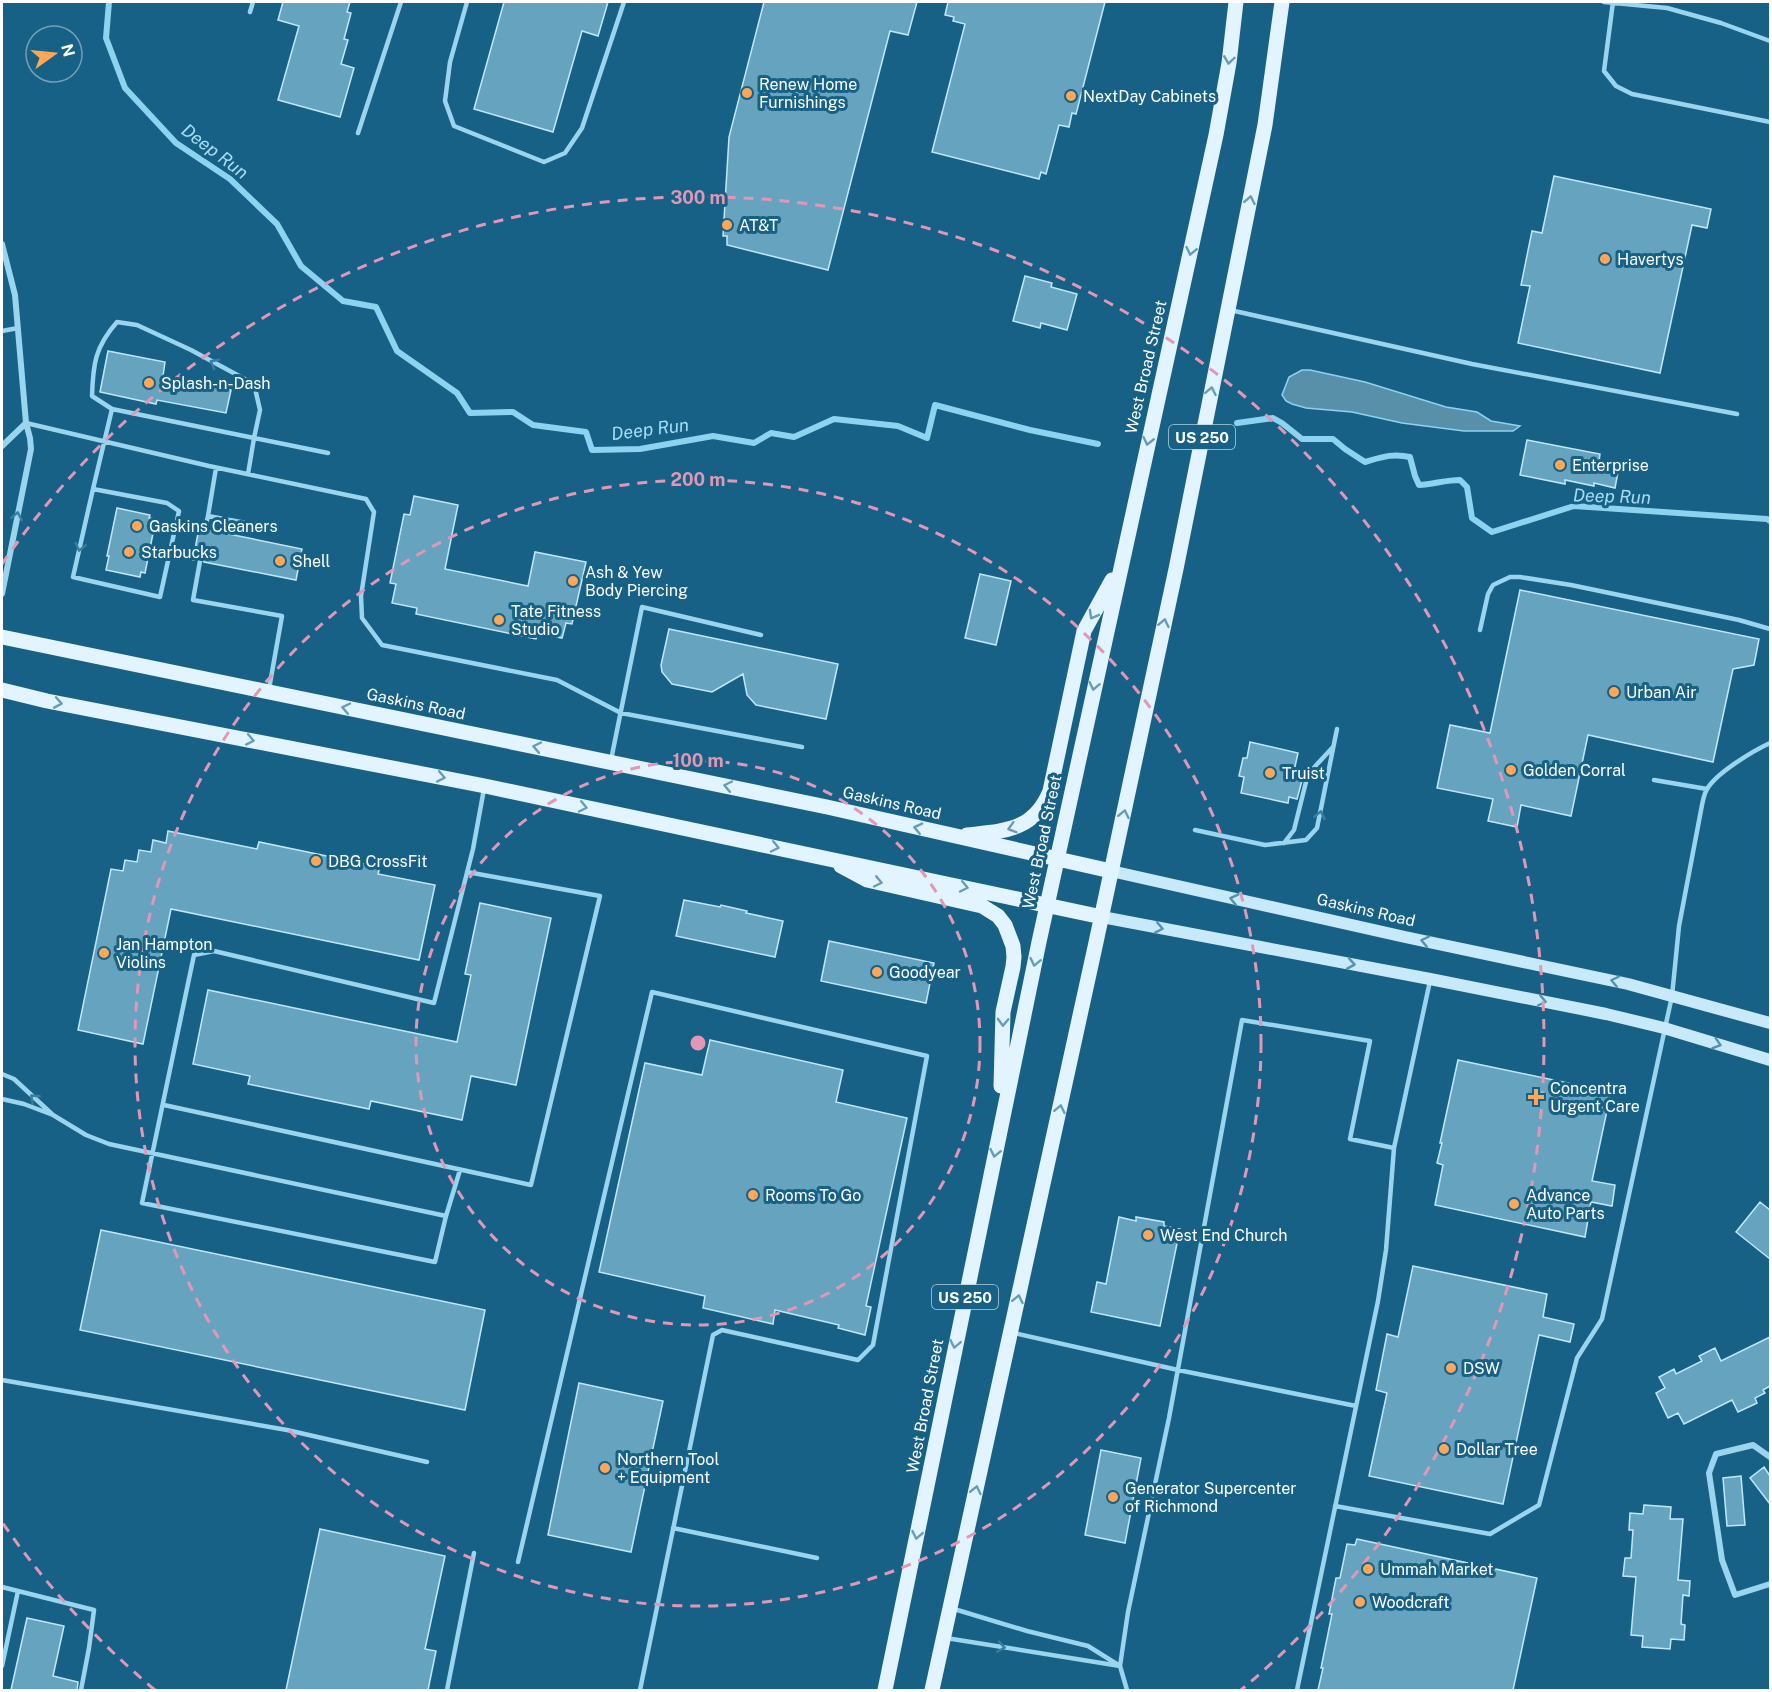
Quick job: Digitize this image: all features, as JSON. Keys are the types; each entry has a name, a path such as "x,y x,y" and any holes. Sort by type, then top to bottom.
{"main road":[{"name":"West Broad Street","path":"885,1690 1000,1124 1216,135 1226,81 1236,2"},
{"name":"US 250","path":"932,1690 1176,569 1265,125 1282,2"},
{"path":"957,836 1010,830 1033,817 1046,802 1084,631 1121,564"},
{"name":"Gaskins Road","path":"2,637 827,807 1057,860 1628,984 1770,1023"},
{"path":"2,690 47,701 485,786 1101,917 1606,1014 1664,1028 1770,1060"},
{"path":"825,858 867,880 982,906 998,916 1005,925 1013,946 1014,957 1003,1012 1000,1124"}],"street":[{"path":"2,244 15,296 26,423 31,449 2,594"},
{"path":"2,446 26,423"},
{"path":"1770,1457 1753,1445 1716,1454 1708,1473 1722,1560 1735,1596 1770,1584"}],"lane":[{"path":"250,12 253,2"},
{"path":"358,134 401,2"},
{"path":"468,2 450,62 445,101 454,126 544,162 565,153 582,128 624,2"},
{"path":"1604,2 1667,8 1720,23 1770,41"},
{"path":"1613,2 1604,71 1616,86 1632,94 1770,122"},
{"path":"1227,309 1472,364 1737,414"},
{"path":"248,474 254,438 260,410 254,384 191,350 137,325 117,322 106,334 96,355 93,377 92,396 112,409 254,438 328,453"},
{"path":"2,331 18,328"},
{"path":"93,489 167,503 179,511 160,597 73,576 93,489 112,409"},
{"path":"26,423 216,468 366,499 374,512 361,596 362,618 382,645 558,680 621,713 802,747"},
{"path":"205,529 216,468"},
{"path":"208,516 268,527"},
{"path":"200,561 193,600 282,616 269,692"},
{"path":"1480,630 1488,594 1494,585 1510,578 1520,577 1571,585 1770,629"},
{"path":"611,762 642,607 761,635"},
{"path":"1195,830 1265,845 1306,840 1317,828 1337,729"},
{"path":"1335,1506 1490,1534 1539,1505 1577,1358 1602,1319 1672,996 1679,926 1702,805 1707,789 1729,768 1754,750 1770,743"},
{"path":"1284,843 1294,830 1308,774 1334,745"},
{"path":"1654,780 1707,789"},
{"path":"460,1170 435,1262 142,1203 194,955 214,951 434,1003 467,872 485,786"},
{"path":"164,1105 531,1185 600,896 467,872"},
{"path":"1297,1690 1381,1280 1386,1250 1394,1148 1430,979"},
{"path":"518,1562 652,992 927,1056 873,1345 858,1360 722,1330 712,1335 640,1690"},
{"path":"1127,1690 1120,1666 1128,1612 1169,1418 1242,1020 1370,1041 1350,1139 1394,1148"},
{"path":"2,1074 14,1079 53,1115"},
{"path":"2,1099 24,1104 53,1115 86,1135 109,1144 446,1216"},
{"path":"1011,1332 1178,1370 1356,1406"},
{"path":"2,1380 287,1430 427,1462"},
{"path":"673,1528 817,1558"},
{"path":"447,1690 474,1553"},
{"path":"2,1587 94,1610 81,1690"},
{"path":"2,1666 18,1591"},
{"path":"950,1608 1088,1646 1120,1666"},
{"path":"943,1638 1120,1666"}],"water":[{"path":"1302,370 1365,382 1446,407 1477,412 1491,421 1520,426 1513,431 1464,431 1402,423 1352,412 1306,408 1286,401 1282,395 1289,377"}],"building":[{"path":"283,2 350,2 347,12 351,13 344,39 348,40 341,64 354,68 340,117 278,100 299,26 278,20"},
{"path":"504,2 608,2 598,36 582,31 553,132 474,109"},
{"path":"764,2 917,2 908,35 890,31 828,270 727,245 727,236 723,236 729,137"},
{"path":"948,2 1105,2 1076,114 1072,113 1069,127 1059,125 1046,174 1041,172 1039,179 932,152 965,24 953,21 954,17 945,15"},
{"name":"Havertys","path":"1554,176 1711,209 1707,228 1692,225 1660,373 1518,343 1530,286 1521,285 1532,231 1542,233"},
{"path":"1025,276 1052,283 1051,287 1077,294 1067,330 1041,323 1040,328 1013,321"},
{"name":"Splash-n-Dash","path":"108,351 165,362 163,376 231,390 226,413 157,400 156,404 100,392"},
{"name":"Enterprise","path":"1527,440 1600,454 1598,468 1618,472 1615,488 1565,480 1565,484 1520,475"},
{"path":"414,496 458,505 445,569 528,586 535,552 586,562 572,624 566,623 562,638 538,633 536,639 416,614 417,608 392,603 396,584 390,583 404,514 410,515"},
{"path":"117,508 150,515 149,518 156,519 145,573 141,572 140,577 106,570"},
{"name":"Shell","path":"199,528 205,533 209,530 302,549 296,580 204,562 201,557 193,560"},
{"path":"980,574 1011,581 996,645 965,638"},
{"name":"Urban Air","path":"1520,590 1759,639 1754,665 1733,669 1713,762 1588,735 1571,816 1521,805 1517,827 1488,821 1493,799 1437,788 1450,725 1490,733"},
{"path":"669,629 838,664 826,719 756,705 747,695 743,674 712,692 672,684 662,672 661,665"},
{"name":"Truist","path":"1250,742 1298,753 1294,771 1304,773 1297,799 1289,797 1288,803 1241,793 1244,777 1239,776 1243,758 1247,758"},
{"path":"168,831 257,849 259,842 380,867 378,874 435,885 419,960 171,909 143,1044 78,1030 111,869 123,871 125,860 137,862 139,850 151,852 153,840 166,843"},
{"path":"684,900 720,907 721,905 783,921 775,957 676,936"},
{"path":"480,903 551,918 516,1085 471,1076 462,1120 371,1101 369,1109 248,1084 250,1076 193,1064 208,990 457,1042 471,975 465,974"},
{"name":"Goodyear","path":"829,941 934,963 926,1003 821,981"},
{"name":"Rooms To Go","path":"710,1040 843,1070 836,1102 907,1118 866,1306 871,1307 865,1335 838,1328 839,1325 775,1310 773,1324 703,1308 705,1296 599,1272 645,1063 702,1075"},
{"path":"1458,1060 1611,1092 1592,1181 1615,1185 1612,1206 1591,1202 1585,1237 1435,1205 1443,1165 1437,1163 1442,1143 1440,1143"},
{"path":"1760,1202 1770,1210 1770,1259 1736,1232"},
{"path":"1119,1217 1136,1221 1136,1217 1164,1222 1164,1226 1180,1229 1160,1326 1091,1312 1097,1282 1106,1284"},
{"path":"101,1230 485,1310 465,1410 80,1330"},
{"path":"1413,1266 1547,1294 1543,1317 1574,1324 1570,1342 1539,1335 1503,1504 1369,1476 1387,1393 1376,1390 1387,1334 1398,1337"},
{"path":"1770,1337 1770,1386 1763,1390 1765,1393 1755,1398 1757,1403 1738,1412 1732,1400 1684,1424 1678,1413 1668,1418 1656,1393 1665,1388 1659,1377 1674,1369 1676,1374 1702,1361 1699,1356 1715,1348 1721,1361"},
{"name":"Northern Tool + Equipment","path":"579,1383 663,1401 631,1552 548,1535"},
{"name":"Generator Supercenter of Richmond","path":"1101,1450 1141,1458 1125,1543 1085,1535"},
{"path":"1764,1467 1770,1476 1770,1504 1750,1478"},
{"path":"1741,1476 1745,1525 1727,1526 1723,1478"},
{"path":"1644,1505 1671,1507 1670,1519 1683,1519 1678,1580 1690,1581 1689,1596 1683,1595 1681,1624 1685,1625 1684,1640 1671,1639 1670,1649 1642,1647 1643,1636 1631,1635 1636,1577 1623,1576 1625,1558 1631,1558 1633,1530 1629,1530 1630,1513 1643,1514"},
{"path":"320,1529 445,1556 425,1649 436,1651 428,1690 286,1690"},
{"path":"1357,1539 1537,1578 1513,1690 1318,1690 1336,1578 1340,1578 1347,1544 1355,1545"},
{"path":"27,1618 64,1626 53,1676 78,1682 77,1690 11,1690"}],"waterway":[{"name":"Deep Run","path":"109,2 106,38 125,88 176,143 230,179 277,224 301,266 343,301 376,307 397,351 457,393 470,413 513,412 533,425 586,432 592,450 640,449 713,436 754,443 771,433 794,437 834,419 898,426 927,438 935,405 1030,430 1098,444"},
{"name":"Deep Run","path":"1237,423 1273,418 1302,439 1333,439 1365,462 1382,457 1410,457 1419,485 1460,480 1467,487 1472,518 1492,532 1574,506 1770,521"}],"place":[{"name":"Renew Home Furnishings","path":"747,93"},
{"name":"NextDay Cabinets","path":"1071,96"},
{"name":"AT&T","path":"727,225"},
{"name":"Havertys","path":"1605,259"},
{"name":"Splash-n-Dash","path":"149,383"},
{"name":"Enterprise","path":"1560,465"},
{"name":"Gaskins Cleaners","path":"137,526"},
{"name":"Starbucks","path":"129,552"},
{"name":"Shell","path":"280,561"},
{"name":"Ash & Yew Body Piercing","path":"573,581"},
{"name":"Tate Fitness Studio","path":"499,620"},
{"name":"Urban Air","path":"1614,692"},
{"name":"Golden Corral","path":"1511,770"},
{"name":"Truist","path":"1270,773"},
{"name":"DBG CrossFit","path":"316,861"},
{"name":"Jan Hampton Violins","path":"104,953"},
{"name":"Goodyear","path":"877,972"},
{"name":"Concentra Urgent Care","path":"1536,1097"},
{"name":"Rooms To Go","path":"753,1195"},
{"name":"Advance Auto Parts","path":"1514,1204"},
{"name":"West End Church","path":"1148,1235"},
{"name":"DSW","path":"1451,1368"},
{"name":"Dollar Tree","path":"1444,1449"},
{"name":"Northern Tool + Equipment","path":"605,1468"},
{"name":"Generator Supercenter of Richmond","path":"1113,1497"},
{"name":"Ummah Market","path":"1368,1569"},
{"name":"Woodcraft","path":"1360,1602"}]}
